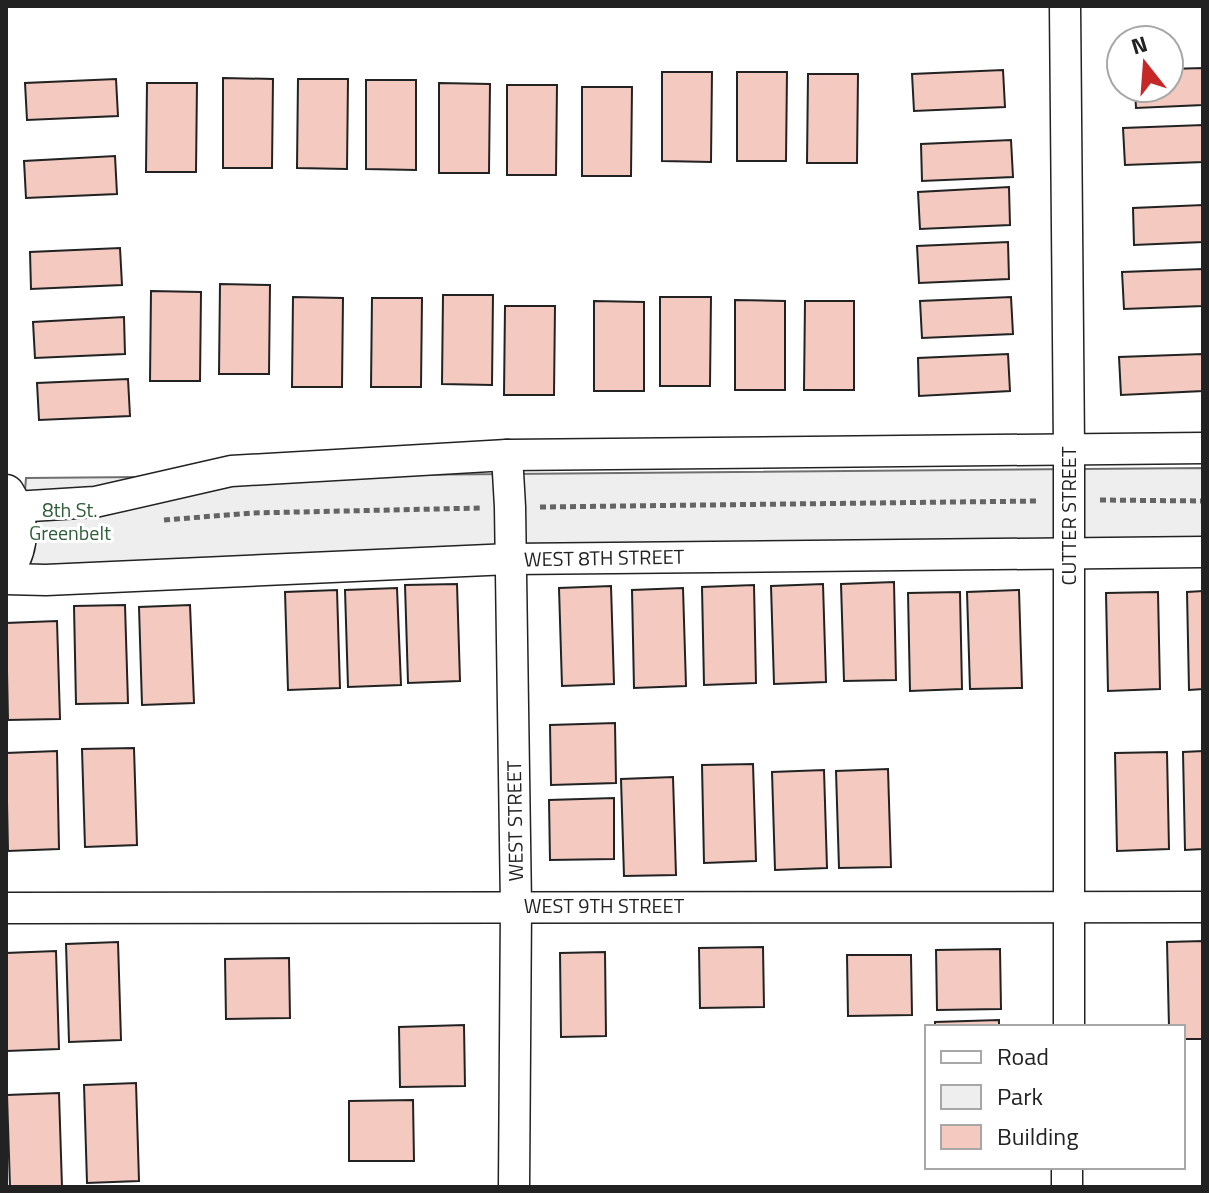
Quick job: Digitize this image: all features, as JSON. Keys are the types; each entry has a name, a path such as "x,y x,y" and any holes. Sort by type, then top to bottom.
{"street":[{"name":"CUTTER STREET","path":"1065,6 1069,1025"},
{"path":"6,570 17,548 19,527 10,500 95,502 231,471 507,455 1203,448"},
{"name":"WEST STREET","path":"507,455 516,906 514,1187"},
{"name":"WEST 8TH STREET","path":"6,579 511,559 1203,552"},
{"name":"WEST 9TH STREET","path":"6,908 1203,907"}],"path":[{"path":"156,521 252,513 510,507 1203,501"}],"green space":[{"name":"8th St. Greenbelt","path":"1203,468 1203,549 19,566 26,478"}],"building":[{"path":"1203,68 1203,105 1136,108 1136,104 1185,104 1185,69"},
{"path":"1003,70 1005,107 914,111 912,74"},
{"path":"662,72 712,72 711,162 662,161"},
{"path":"737,72 787,72 786,161 737,161"},
{"path":"808,74 858,74 857,163 807,163"},
{"path":"223,78 273,79 272,168 223,168"},
{"path":"116,79 118,116 27,120 25,83"},
{"path":"298,79 348,79 347,169 297,168"},
{"path":"366,80 416,80 416,170 366,169"},
{"path":"147,83 197,83 196,172 146,172"},
{"path":"439,83 490,84 489,173 439,173"},
{"path":"507,85 557,85 556,175 507,175"},
{"path":"582,87 632,87 631,176 582,176"},
{"path":"1203,125 1203,162 1125,165 1123,128"},
{"path":"1011,140 1013,177 922,181 921,144"},
{"path":"115,156 117,194 26,198 24,161"},
{"path":"1009,187 1010,225 920,229 918,192"},
{"path":"1203,205 1203,242 1134,245 1133,208"},
{"path":"1008,242 1009,279 919,283 917,246"},
{"path":"120,248 122,285 31,289 30,252"},
{"path":"1203,269 1203,306 1124,309 1122,272"},
{"path":"220,284 270,285 269,374 219,374"},
{"path":"151,291 201,292 200,381 150,381"},
{"path":"443,295 493,295 492,385 442,384"},
{"path":"293,297 343,298 342,387 292,387"},
{"path":"660,297 711,297 710,386 660,386"},
{"path":"1011,297 1013,334 922,338 920,301"},
{"path":"372,298 422,298 421,387 371,387"},
{"path":"735,300 785,301 785,390 735,390"},
{"path":"594,301 644,302 644,391 594,391"},
{"path":"805,301 854,301 854,390 804,390"},
{"path":"505,306 555,306 554,395 504,395"},
{"path":"124,317 125,354 35,358 33,322"},
{"path":"1008,354 1010,391 919,396 918,358"},
{"path":"1203,354 1203,391 1121,395 1119,357"},
{"path":"128,379 130,416 39,420 37,383"},
{"path":"894,582 896,680 844,681 841,584"},
{"path":"457,584 460,681 408,683 405,585"},
{"path":"823,584 826,682 774,684 771,586"},
{"path":"754,585 756,683 704,685 702,587"},
{"path":"611,586 614,684 562,686 559,588"},
{"path":"397,588 401,685 348,687 345,590"},
{"path":"683,588 686,686 634,688 632,590"},
{"path":"337,590 340,688 288,690 285,592"},
{"path":"1019,590 1022,688 970,689 967,592"},
{"path":"1203,591 1203,689 1189,690 1187,592"},
{"path":"960,592 962,689 910,691 908,593"},
{"path":"1158,592 1160,689 1108,691 1106,593"},
{"path":"125,605 128,703 76,704 74,606"},
{"path":"190,605 194,703 142,705 139,607"},
{"path":"57,621 60,719 8,720 6,623"},
{"path":"615,723 616,783 551,785 550,725"},
{"path":"134,748 137,845 85,847 82,749"},
{"path":"57,751 59,849 8,851 6,753"},
{"path":"1203,751 1203,849 1185,850 1183,752"},
{"path":"1167,752 1169,849 1117,851 1115,753"},
{"path":"753,764 756,861 704,863 702,765"},
{"path":"888,769 891,867 839,868 836,771"},
{"path":"824,770 827,868 775,870 772,772"},
{"path":"673,777 676,875 624,876 621,779"},
{"path":"614,798 614,859 550,860 549,800"},
{"path":"1203,941 1203,1039 1185,1039 1185,1025 1169,1025 1167,942"},
{"path":"118,942 121,1040 69,1042 66,944"},
{"path":"763,947 764,1007 700,1008 699,948"},
{"path":"1000,949 1001,1009 937,1010 936,950"},
{"path":"56,951 59,1049 7,1051 6,953"},
{"path":"605,952 606,1036 561,1037 560,953"},
{"path":"847,955 911,955 912,1015 848,1016"},
{"path":"289,958 290,1018 226,1019 225,959"},
{"path":"999,1020 999,1025 935,1025 935,1022"},
{"path":"464,1025 465,1086 400,1087 399,1027"},
{"path":"136,1083 139,1181 87,1183 84,1085"},
{"path":"59,1093 62,1187 10,1187 7,1095"},
{"path":"413,1100 414,1161 349,1161 349,1101"}]}
